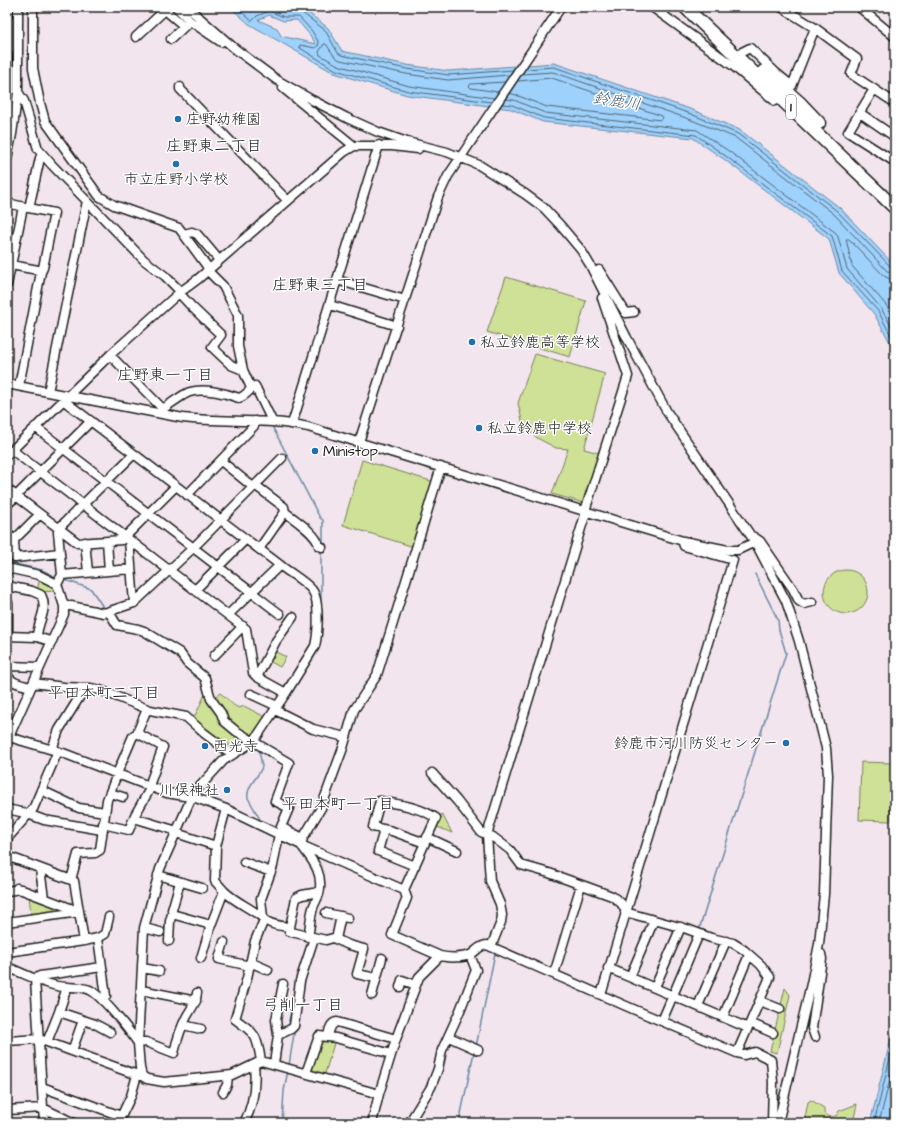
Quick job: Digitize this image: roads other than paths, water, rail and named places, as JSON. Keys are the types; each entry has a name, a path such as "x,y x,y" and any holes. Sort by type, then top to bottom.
{"highway":[{"name":"1","path":"685,7 895,208"},
{"name":"1","path":"696,7 742,52 799,102 835,140 895,197"}],"street":[{"path":"7,15 8,7"},
{"path":"7,159 17,92 18,7"},
{"path":"33,7 33,68 37,92 45,121 95,192 103,200 179,228 186,233 223,286 238,315 238,338 243,370 253,387 264,421"},
{"path":"176,7 187,24"},
{"path":"188,7 234,48 277,80 312,100 362,125 407,142 461,157 488,171 544,208 581,250 588,261 667,412 750,534 786,600 799,641 826,748 828,775 824,894 819,944 778,1123"},
{"path":"360,442 438,196 448,176 561,7"},
{"path":"652,7 732,65 835,149"},
{"path":"780,7 815,28 857,59 851,74 895,103"},
{"path":"859,7 895,37"},
{"path":"136,37 165,10 229,48 234,48"},
{"path":"171,39 187,24"},
{"path":"742,52 750,48 792,86 815,28"},
{"path":"7,54 7,92 17,92"},
{"path":"277,80 279,84 354,146"},
{"path":"180,87 180,89 287,200"},
{"path":"874,89 848,132 895,162"},
{"path":"17,92 24,101 38,150 144,260 165,276 192,307 221,335 212,347 231,365 243,370"},
{"path":"24,101 37,92"},
{"path":"860,114 895,137"},
{"path":"286,693 257,677 254,673 246,629 243,626 40,472 9,453 110,355 180,292 344,152 354,146 379,145 446,152"},
{"path":"292,424 379,145"},
{"path":"7,285 10,268 40,158"},
{"path":"78,192 88,182"},
{"path":"48,392 87,201"},
{"path":"7,204 54,213 19,386"},
{"path":"186,233 197,234 219,260"},
{"path":"588,261 597,267 626,313 634,312"},
{"path":"10,268 38,270 41,272"},
{"path":"489,946 501,922 502,915 500,904 490,881 487,835 628,376 612,323 606,311 597,280 598,278"},
{"path":"337,280 405,300"},
{"path":"330,306 397,326"},
{"path":"110,355 163,412"},
{"path":"7,384 48,392 66,398 207,420 264,421 308,427 683,541 728,550 738,550 755,542"},
{"path":"163,412 189,392 212,392 228,394 239,398 244,396 253,387"},
{"path":"66,398 91,421 312,590 316,601 317,614 317,637 315,646 277,710 254,741 255,743"},
{"path":"7,505 91,421"},
{"path":"187,494 254,426 264,421"},
{"path":"35,427 280,614"},
{"path":"134,454 59,528 59,580 64,614 8,737 55,750 167,793 196,798 226,809 279,834 302,841 316,865 320,881 319,892 312,910 311,937 300,981 292,1027 278,1035"},
{"path":"64,606 107,613 134,603 193,548 282,458"},
{"path":"221,460 284,507 285,512 312,534 320,547"},
{"path":"302,841 321,808 343,748 354,710 379,669 441,467"},
{"path":"59,543 127,539 176,486"},
{"path":"7,489 59,528 81,542 88,572"},
{"path":"259,549 285,512"},
{"path":"14,540 40,514"},
{"path":"7,533 14,540 15,558 60,553"},
{"path":"750,534 760,541 793,589 798,601 804,604 812,602"},
{"path":"127,539 134,603"},
{"path":"195,590 246,539"},
{"path":"107,541 109,571"},
{"path":"601,995 733,560 684,546 683,541"},
{"path":"228,615 280,565"},
{"path":"7,568 59,580 88,572 131,569"},
{"path":"7,586 39,594 43,599 45,609 39,622 37,637"},
{"path":"8,603 7,636 37,637 50,642"},
{"path":"107,613 116,625 144,631 180,653 183,663 205,678 211,699 221,713 224,721 236,731 252,739 255,743 290,763 275,801 289,808 281,827 302,841 404,890 407,898 392,935 448,958 470,955 482,946 489,946 737,1053 744,1055 755,1052 771,1060 773,1082 772,1123"},
{"path":"257,677 276,641 293,617"},
{"path":"214,656 243,626"},
{"path":"7,666 39,667"},
{"path":"7,674 9,679 12,681 32,685 100,690 147,709 186,717 232,754"},
{"path":"7,839 33,809 55,750 59,730 85,688"},
{"path":"251,694 313,729 345,737"},
{"path":"71,880 78,854 96,853 100,850 102,827 110,792 133,736 137,733 147,709"},
{"path":"7,809 44,820 129,830 150,787 164,747 137,733"},
{"path":"42,1087 120,1120 139,1076 140,1068 138,1043 144,928 158,875 193,794 218,766 232,754 255,743"},
{"path":"432,773 457,801 481,832 493,837 510,850 519,864 524,867 544,871 612,896 621,903 626,912 733,943 744,950 761,965 770,977 737,1053"},
{"path":"41,790 79,808 105,812"},
{"path":"110,792 123,797"},
{"path":"404,890 415,866 426,840 436,818 406,806 380,801 373,827 426,840 457,851"},
{"path":"226,809 219,830 216,846 215,881 229,896 243,904 263,919 273,924 290,927"},
{"path":"134,818 216,846"},
{"path":"384,830 378,851 415,866"},
{"path":"244,1123 251,1106 254,1093 258,1041 254,1033 235,1019 255,941 263,919 261,899 271,872 279,834"},
{"path":"7,856 74,881 84,941"},
{"path":"244,862 271,872"},
{"path":"40,869 44,898"},
{"path":"158,875 202,888"},
{"path":"172,910 180,882"},
{"path":"554,974 581,885"},
{"path":"7,891 19,889 79,912"},
{"path":"201,958 211,925 224,891"},
{"path":"319,892 302,895 296,898 289,931 326,940 336,939 349,945 364,949 357,974 376,978"},
{"path":"7,922 79,912"},
{"path":"326,913 344,917 336,939"},
{"path":"169,941 170,921 172,914 211,925"},
{"path":"7,952 98,938 105,934 109,917"},
{"path":"630,977 654,920"},
{"path":"655,987 681,927"},
{"path":"144,928 160,932"},
{"path":"662,1021 670,994 699,934"},
{"path":"98,938 106,996 103,1001"},
{"path":"698,1006 726,941"},
{"path":"224,942 219,959 250,964 268,970"},
{"path":"815,1037 812,1028 822,959 819,944"},
{"path":"409,1123 431,1087 438,1069 442,1050 449,1037 476,970 470,955"},
{"path":"723,1017 749,955"},
{"path":"372,1123 391,1054 418,977 440,956"},
{"path":"372,995 382,958"},
{"path":"7,967 35,979 56,985 88,989 103,1001 138,1043"},
{"path":"35,979 40,976 102,967"},
{"path":"142,968 159,971"},
{"path":"608,968 723,1017 773,1033"},
{"path":"35,979 43,1040 42,1087 44,1123"},
{"path":"400,987 402,980 416,985"},
{"path":"274,1064 278,1035 276,1020 283,984"},
{"path":"43,1040 59,1012 67,987"},
{"path":"138,1043 146,1042 174,1052 187,1015 193,1008 197,997 141,990"},
{"path":"760,1001 780,1009"},
{"path":"59,1012 95,1024 110,1032"},
{"path":"72,1051 83,1020"},
{"path":"328,1037 332,1025 334,1022 337,1022 396,1039"},
{"path":"183,1025 201,1029"},
{"path":"306,1074 319,1036 359,1044 391,1054"},
{"path":"449,1037 476,1049"},
{"path":"7,1041 43,1040 151,1080 172,1082 228,1076 257,1063 274,1064 379,1094"},
{"path":"223,1092 227,1085 228,1076"},
{"path":"7,1110 43,1108 74,1123"}],"water":[{"name":"鈴鹿川","path":"230,7 301,7 328,28 342,51 407,65 449,71 554,63 693,110 740,130 840,208 895,266 895,351 874,314 839,273 829,239 725,160 693,138 543,122 511,109 407,95 334,73 249,24","holes":["269,15 283,21 297,20 316,44 281,36 277,28 258,20"]},
{"path":"895,1022 895,1123 870,1123"}],"waterway":[{"path":"11,15 11,53"},
{"path":"7,125 11,102 11,77"},
{"path":"253,393 258,402"},
{"path":"271,424 320,518 323,520 323,545"},
{"path":"321,550 321,604"},
{"path":"7,562 42,570 56,577"},
{"path":"699,930 786,653 779,630 778,620 755,574"},
{"path":"62,579 91,589 105,610"},
{"path":"297,682 316,651"},
{"path":"259,749 262,767 250,786 248,798 261,821 279,830"},
{"path":"476,1047 495,953 487,950 488,948"},
{"path":"290,1024 289,1021 294,998"},
{"path":"289,1065 294,1034 293,1031"},
{"path":"459,1123 474,1052"},
{"path":"282,1123 284,1091 288,1070"}],"place":[{"name":"庄野幼稚園","path":"178,119"},
{"name":"市立庄野小学校","path":"176,164"},
{"name":"私立鈴鹿高等学校","path":"472,342"},
{"name":"私立鈴鹿中学校","path":"479,428"},
{"name":"Ministop","path":"315,451"},
{"name":"鈴鹿市河川防災センター","path":"786,743"},
{"name":"西光寺","path":"205,746"},
{"name":"川俣神社","path":"227,790"}],"district":[{"name":"庄野東二丁目","path":"214,146"},
{"name":"庄野東三丁目","path":"320,285"},
{"name":"庄野東一丁目","path":"165,375"},
{"name":"平田本町二丁目","path":"104,693"},
{"name":"平田本町一丁目","path":"338,804"},
{"name":"弓削一丁目","path":"303,1005"}]}
